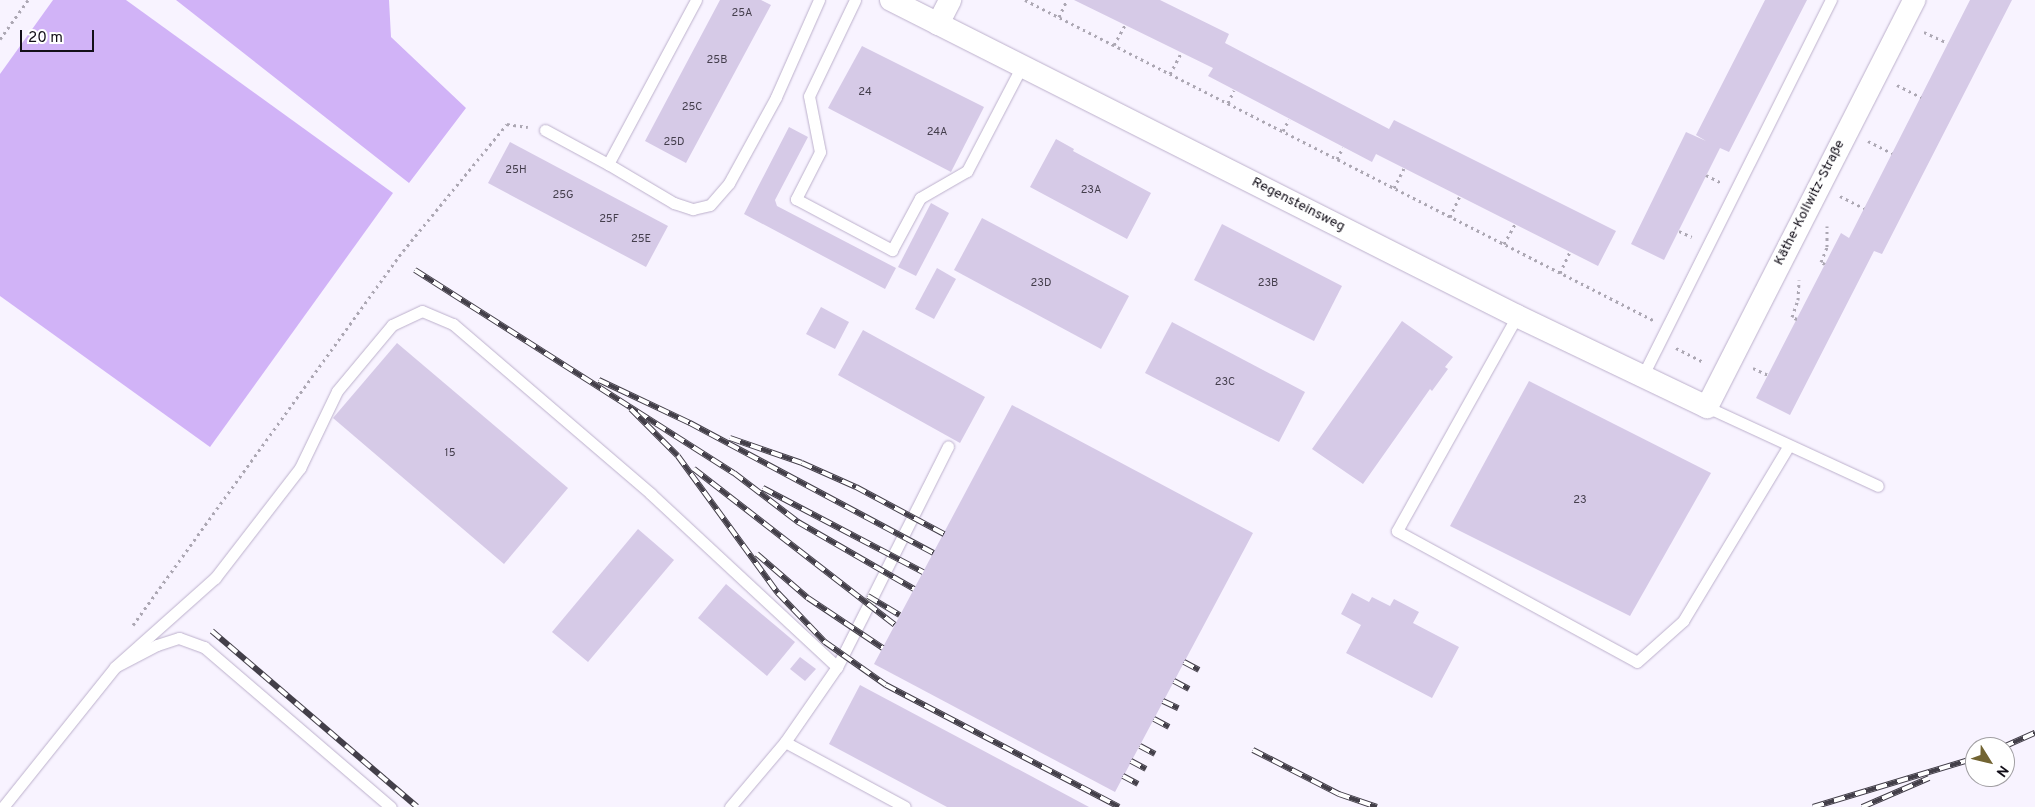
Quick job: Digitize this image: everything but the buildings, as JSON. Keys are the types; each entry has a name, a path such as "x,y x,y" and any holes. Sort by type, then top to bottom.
{"street":[{"name":"Regensteinsweg","path":"891,0 1517,316 1707,407"},
{"path":"938,24 950,0"},
{"name":"Käthe-Kollwitz-Straße","path":"1707,407 1914,0"}],"lane":[{"path":"608,164 696,0"},
{"path":"545,130 674,203 693,209 710,205 729,183 776,97 819,0"},
{"path":"855,0 809,96 820,152 796,198 892,250 920,198 968,171 1022,66"},
{"path":"1642,377 1832,0"},
{"path":"3,807 114,667 215,578 300,468 337,391 392,325 422,311 453,324 636,482 837,667"},
{"path":"1517,316 1397,531 1637,662 1683,621 1788,446"},
{"path":"1707,407 1878,486"},
{"path":"730,807 785,742 837,667 948,446"},
{"path":"114,667 156,645 179,638 204,648 391,807"},
{"path":"785,742 905,807"}],"path":[{"path":"0,39 28,0"},
{"path":"1025,0 1667,327"},
{"path":"1059,17 1067,0"},
{"path":"1114,46 1124,25"},
{"path":"1938,39 1948,43"},
{"path":"1170,74 1181,53"},
{"path":"1228,103 1234,90"},
{"path":"1911,92 1921,96"},
{"path":"1282,131 1289,119"},
{"path":"128,631 367,298 478,159 508,124 545,130"},
{"path":"1337,159 1343,147"},
{"path":"1882,148 1892,153"},
{"path":"1394,188 1404,168"},
{"path":"1450,216 1460,196"},
{"path":"1854,203 1864,208"},
{"path":"1504,244 1515,224"},
{"path":"1560,273 1570,252"},
{"path":"1660,340 1725,372"}],"shaded area":[{"path":"53,0 126,0 393,193 210,447 0,296 0,74"},
{"path":"176,0 389,0 391,37 466,108 409,183"}],"railway":[{"path":"415,270 734,473 798,522 914,589"},
{"path":"599,380 690,423 933,553"},
{"path":"631,409 678,456 778,593 825,642 886,685 1119,807"},
{"path":"730,438 802,463 856,487 944,534"},
{"path":"694,469 895,625"},
{"path":"763,488 923,572"},
{"path":"757,554 808,598 883,648"},
{"path":"868,596 900,615"},
{"path":"212,631 417,807"},
{"path":"1184,662 1199,670"},
{"path":"1174,681 1189,689"},
{"path":"1163,701 1178,708"},
{"path":"1154,719 1169,727"},
{"path":"2015,742 2035,733"},
{"path":"1140,746 1155,754"},
{"path":"1253,750 1339,794 1377,807"},
{"path":"1131,761 1146,769"},
{"path":"1813,807 1965,761"},
{"path":"1123,776 1138,784"},
{"path":"1862,807 1929,778"}]}
